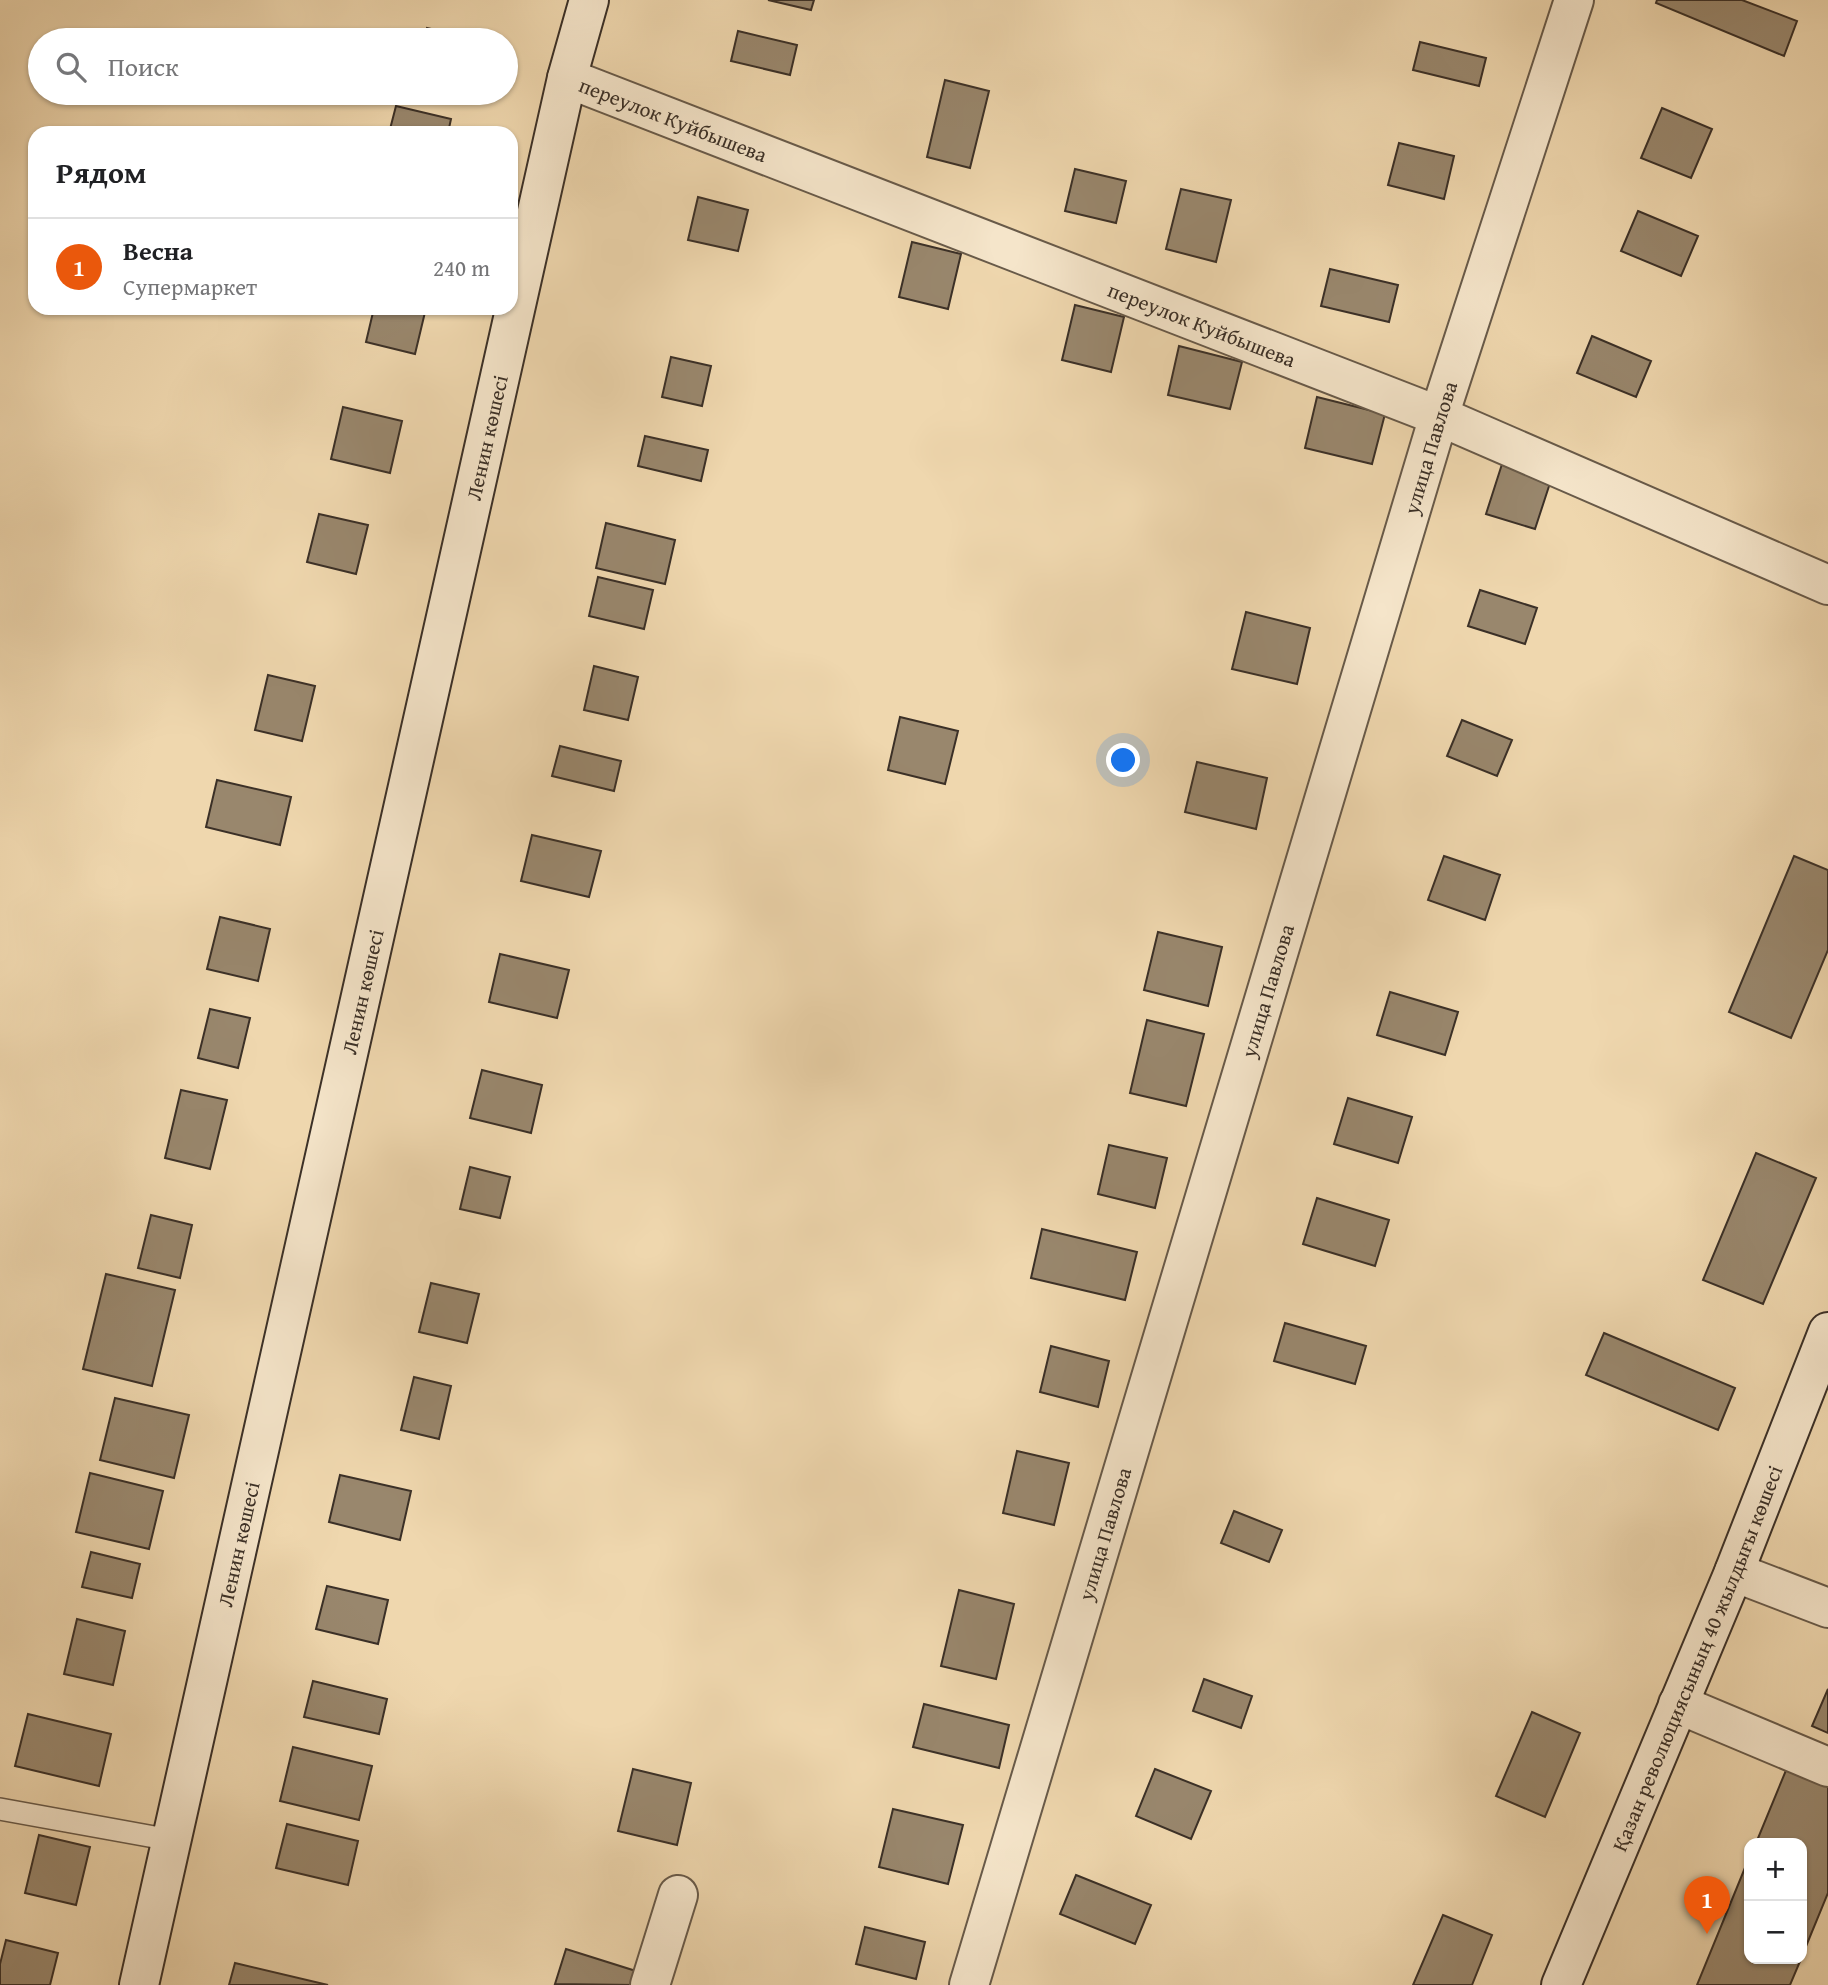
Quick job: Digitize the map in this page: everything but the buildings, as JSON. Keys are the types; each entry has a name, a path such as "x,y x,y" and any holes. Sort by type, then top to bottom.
{"street":[{"name":"Ленин көшесі","path":"518,296 567,78 589,0"},
{"name":"улица Павлова","path":"969,1985 1439,416 1574,0"},
{"name":"переулок Куйбышева","path":"567,78 1439,416 1828,585"},
{"name":"Ленин көшесі","path":"139,1985 514,315"},
{"name":"Қазан революциясының 40 жылдығы көшесі","path":"1562,1985 1734,1572 1828,1332"},
{"path":"1734,1572 1828,1608"},
{"path":"1678,1704 1828,1767"},
{"path":"650,1985 678,1895"}],"lane":[{"path":"0,1810 171,1840"}],"place":[{"name":"Весна","path":"1707,1934"}]}
